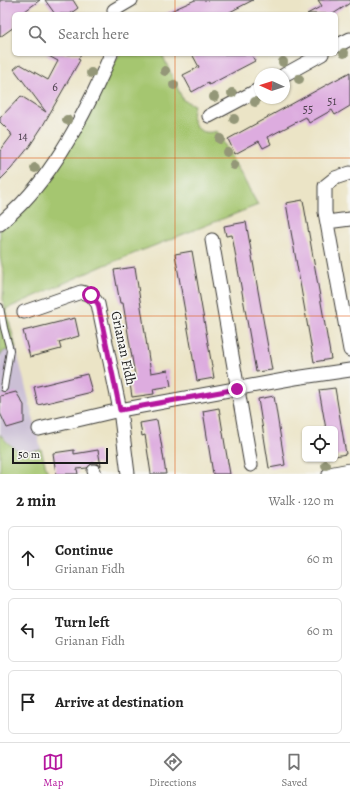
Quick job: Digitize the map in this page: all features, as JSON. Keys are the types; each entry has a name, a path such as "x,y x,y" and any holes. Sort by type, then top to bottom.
{"street":[{"path":"112,8 131,0"},
{"path":"338,45 350,39"},
{"path":"0,224 25,200 47,173 68,141 110,56"},
{"path":"290,72 318,56"},
{"path":"209,116 254,91"},
{"path":"349,344 325,212 325,186 335,178 350,173"},
{"path":"327,222 350,219"},
{"path":"212,240 250,464"},
{"name":"Grianan Fidh","path":"24,312 81,292 91,295 98,304 120,410 128,474"},
{"path":"39,429 120,410 350,370"},
{"path":"329,474 350,470"}],"lane":[{"path":"0,307 10,350 4,388"}],"shaded area":[{"path":"16,348 41,449 23,453 13,447 0,434 0,356 4,351"}],"green space":[{"path":"119,56 163,56 183,100 194,105 192,117 196,127 205,132 217,131 258,205 105,265 6,309 16,348 4,351 0,356 0,310 5,308 3,299 4,274 0,257 0,230 10,219"},
{"path":"0,434 10,445 23,453 41,449 48,474 0,474"}],"building":[{"path":"0,0 40,0 24,12 12,12 12,28 0,37"},
{"path":"45,0 73,0 78,8 73,12 54,12"},
{"path":"195,0 253,0 230,12 168,12"},
{"path":"318,0 350,0 350,3 336,12 311,12 322,6"},
{"path":"49,56 80,56 78,59 80,60 42,127 29,147 0,180 0,151 12,135 0,122 0,118 21,96 46,112 14,69 20,64 48,80 58,61"},
{"path":"193,56 252,56 255,61 209,85 208,83 192,92 183,75 199,67"},
{"path":"350,72 350,106 335,115 332,110 309,123 306,117 268,137 271,144 263,148 259,141 235,154 228,139"},
{"path":"303,200 331,359 314,362 286,203"},
{"path":"246,222 272,370 256,372 232,235 226,236 224,226"},
{"path":"192,251 214,378 197,381 175,254"},
{"path":"135,267 151,373 168,370 171,386 153,389 154,394 132,397 129,377 135,376 123,303 120,303 114,270"},
{"path":"75,318 79,336 59,342 61,349 30,357 23,331"},
{"path":"87,374 92,392 38,405 34,387"},
{"path":"335,388 346,454 338,455 338,426 325,426 319,390"},
{"path":"16,392 24,405 24,423 7,428 0,413 0,396"},
{"path":"274,396 285,465 269,468 258,399"},
{"path":"219,408 230,474 213,474 203,411"},
{"path":"157,420 166,474 151,474 145,435 142,436 140,423"},
{"path":"74,450 74,454 98,450 101,466 96,463 92,463 87,468 77,469 78,474 56,474 53,453"}],"route":[{"path":"91,295 98,304 120,410 237,389"}]}
